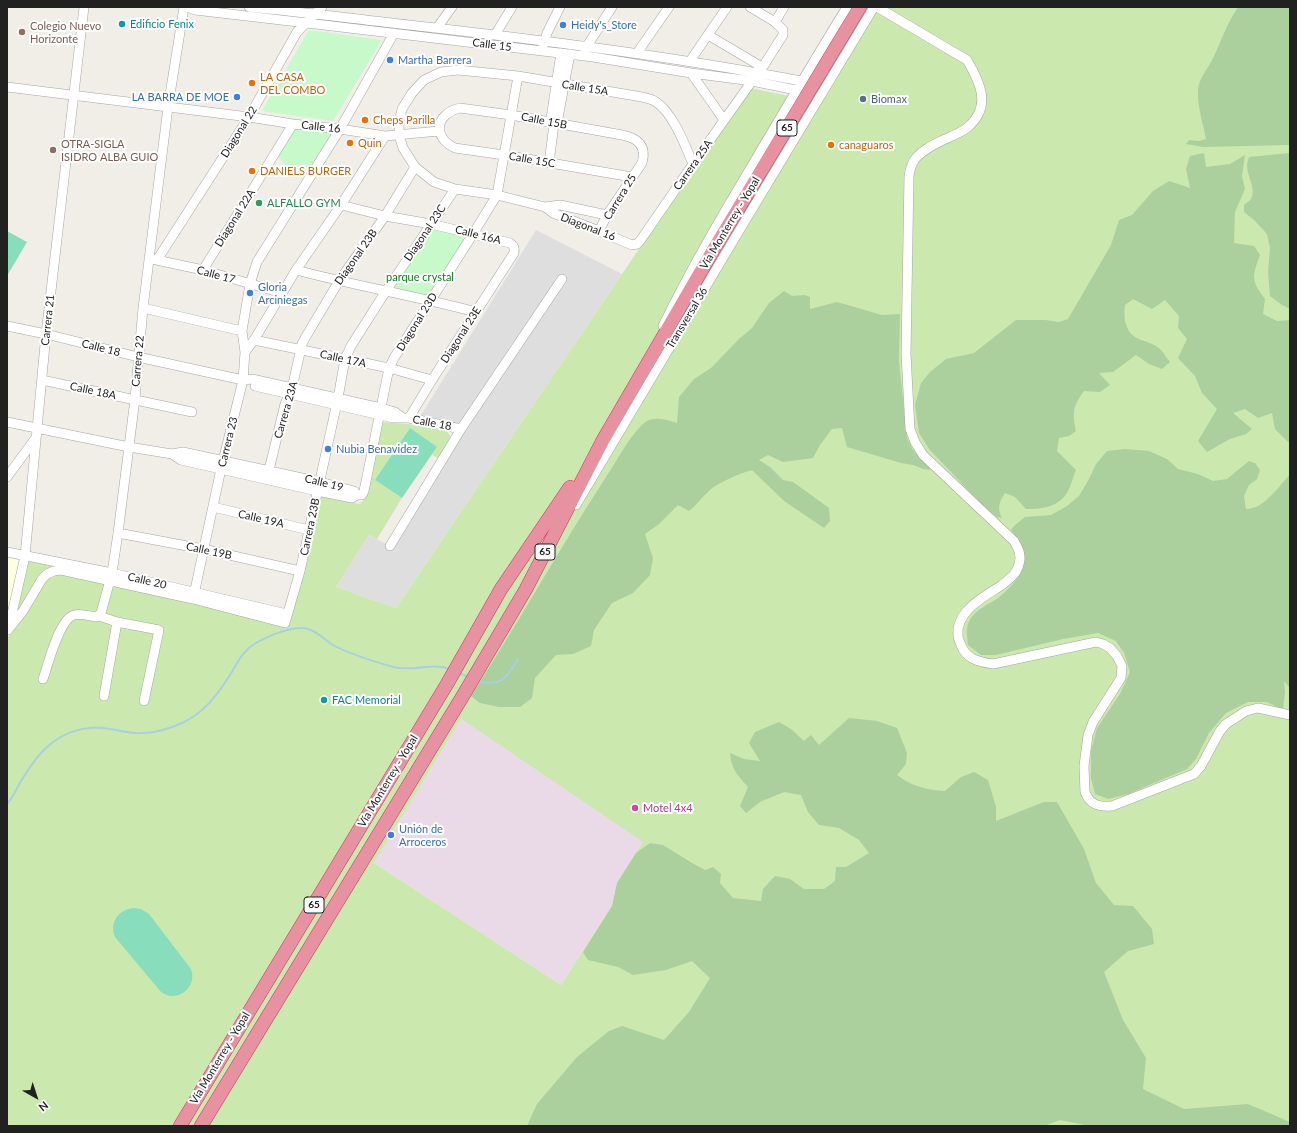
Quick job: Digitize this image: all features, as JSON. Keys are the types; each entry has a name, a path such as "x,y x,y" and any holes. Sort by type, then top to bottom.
{"highway":[{"name":"Vía Monterrey - Yopal","path":"201,1126 464,694 526,589 603,440 714,249 860,7"},
{"name":"Vía Monterrey - Yopal","path":"180,1126 447,684 501,590 603,440"}],"street":[{"name":"Carrera 21","path":"8,631 25,556 46,334 84,7"},
{"name":"Carrera 22","path":"99,616 111,577 118,533 135,399 143,308 153,260 168,107 184,7"},
{"name":"Calle 15","path":"188,7 195,10 583,56 752,81 796,90"},
{"name":"Calle 15","path":"249,7 320,10 437,28 587,46 760,70 801,81"},
{"path":"437,28 452,7"},
{"path":"495,35 512,7"},
{"path":"543,51 546,33 560,7"},
{"path":"583,56 587,46 612,7"},
{"path":"637,53 669,7"},
{"path":"690,61 727,7"},
{"path":"708,35 760,70 783,35 783,30 775,22 750,7"},
{"path":"775,22 784,7"},
{"name":"Transversal 36","path":"634,386 683,284 801,81 848,7"},
{"path":"876,7 967,60 976,74 981,87 980,105 974,120 966,128 919,154 914,160 909,176 906,354 910,429 914,442 923,455 1014,541 1020,552 1019,565 1012,577 968,609 962,618 958,636 962,648 978,662 993,664 1096,642 1110,648 1117,656 1122,666 1121,678 1093,722 1088,735 1085,751 1085,792 1087,798 1092,803 1105,807 1112,806 1194,774 1201,766 1220,731 1226,724 1246,711 1258,708 1290,715"},
{"name":"Transversal 36","path":"526,589 736,236 876,7"},
{"name":"Diagonal 22","path":"153,260 249,116 298,32 320,10"},
{"name":"Carrera 23","path":"194,595 212,507 243,380 245,352 242,331 250,284 257,262 340,129 394,33"},
{"path":"549,163 554,124 558,118 560,84 566,54"},
{"path":"673,70 677,59"},
{"name":"Calle 15A","path":"399,135 399,122 402,109 412,93 424,80 441,72 458,70 518,76 650,99 658,103 677,128 693,164"},
{"path":"691,73 724,120"},
{"name":"Diagonal 23D","path":"357,495 362,495 364,490 389,368 496,195 518,76"},
{"name":"Carrera 25A","path":"632,245 637,244 640,241 752,81"},
{"name":"Calle 16","path":"7,87 249,116 293,124 385,136 439,131"},
{"name":"Calle 15B","path":"439,131 439,125 446,115 452,110 460,108 511,115 632,137 638,141 642,147 644,154 642,163"},
{"name":"Diagonal 22A","path":"203,270 293,124"},
{"name":"Calle 15C","path":"439,131 442,139 448,145 455,148 504,155 632,178"},
{"path":"399,135 403,148 415,167 434,182 455,189 496,195 545,207 560,205 607,215"},
{"path":"245,352 254,340 296,270 341,205 385,136"},
{"name":"Carrera 25","path":"599,231 607,215 642,163"},
{"name":"Diagonal 23B","path":"301,350 305,338 339,281 386,216 415,167"},
{"name":"Diagonal 23C","path":"345,359 351,346 386,291 455,189"},
{"name":"Calle 16A","path":"341,205 386,216 431,224 510,243 513,245 514,253"},
{"name":"Diagonal 16","path":"545,207 553,213 632,245"},
{"name":"Diagonal 23E","path":"406,418 514,253"},
{"name":"Calle 17","path":"153,260 203,270 282,293"},
{"path":"296,270 339,281 430,300 476,312"},
{"path":"390,546 461,429 562,279"},
{"path":"143,308 242,331"},
{"name":"Calle 18","path":"7,326 243,380 250,385 291,391 380,411 393,418 406,418 461,429"},
{"name":"Calle 17A","path":"254,340 389,368 432,380"},
{"name":"Carrera 23A","path":"269,470 285,404 291,391 301,350"},
{"name":"Carrera 23B","path":"286,619 300,570 320,482 338,402 345,359"},
{"name":"Calle 18A","path":"42,380 192,412"},
{"name":"Calle 19","path":"7,422 129,447 172,454 183,452 222,465 317,491 352,498 357,495 354,490 269,470 222,465"},
{"path":"7,477 36,438"},
{"name":"Calle 19A","path":"212,507 309,530"},
{"name":"Calle 19B","path":"118,533 203,549 300,570"},
{"name":"Calle 20","path":"7,552 194,595 286,619"},
{"path":"8,631 23,611 42,579 47,574 61,570 111,577"},
{"path":"43,679 57,638 69,617 78,615 99,616 118,622 159,630 144,701"},
{"path":"104,696 118,622"}],"shaded area":[{"path":"536,230 622,274 396,608 336,587 369,535 390,546 461,429 418,420"},
{"path":"7,557 21,561 7,619"},
{"path":"461,719 644,842 617,883 612,906 561,985 374,863"}],"green space":[{"path":"860,7 1290,7 1290,1126 7,1126 7,643 28,561 288,618 320,496 359,504 363,501 381,422 408,424 447,431 451,438 440,459 432,455 437,447 375,480 402,498 377,539 369,535 336,587 396,608 643,243 750,88 804,99","holes":["461,719 643,842 617,883 612,906 561,985 374,863"]},
{"path":"1238,7 1290,7 1290,145 1203,147 1186,144 1189,140 1199,141 1206,139 1198,102 1198,90 1202,78"},
{"path":"309,30 382,40 333,121 262,111"},
{"path":"294,126 337,131 319,158 296,178 277,155"},
{"path":"1204,153 1206,167 1230,164 1245,155 1242,176 1245,189 1235,212 1234,243 1254,246 1260,255 1255,268 1254,278 1257,287 1265,299 1263,314 1277,321 1290,320 1290,442 1288,442 1275,429 1272,413 1258,418 1245,409 1233,413 1252,429 1246,434 1230,439 1207,452 1198,441 1217,409 1202,393 1195,376 1178,358 1187,339 1178,328 1179,316 1165,300 1152,309 1133,299 1125,305 1124,314 1129,332 1137,338 1156,346 1170,362 1162,369 1149,364 1136,355 1113,372 1099,373 1110,385 1100,392 1084,391 1074,410 1076,431 1069,436 1059,438 1057,451 1076,470 1066,495 1051,506 1026,509 1015,497 1005,493 999,505 1002,518 997,517 987,510 929,449 919,433 915,405 921,383 930,372 946,359 974,353 1016,320 1045,320 1059,322 1068,319 1111,245 1119,220 1132,215 1153,191 1169,181 1190,188 1186,169 1190,156"},
{"path":"1290,153 1290,309 1270,296 1268,272 1270,248 1267,234 1244,212 1244,205 1250,200 1253,194 1252,184 1247,168 1249,157"},
{"name":"parque crystal","path":"433,226 469,236 429,298 390,289"},
{"path":"7,231 27,242 7,276"},
{"path":"784,291 792,296 805,295 810,297 810,309 837,302 882,315 900,314 899,361 907,438 913,450 931,470 847,447 842,428 832,429 820,445 813,458 783,462 768,455 759,460 770,467 783,480 793,482 829,508 830,521 824,528 784,501 752,470 721,483 710,490 689,511 678,505 659,524 645,534 653,558 650,575 633,593 612,603 594,630 591,646 573,654 556,655 535,678 532,698 520,707 499,707 480,703 471,696 630,439 647,421 662,419 677,423 679,397 694,379 711,368 739,339 752,328 769,303"},
{"path":"410,428 437,447 402,498 375,480"},
{"path":"1125,449 1149,451 1167,459 1178,469 1198,474 1213,481 1227,479 1249,461 1255,463 1260,470 1257,479 1249,485 1244,496 1246,509 1253,508 1265,501 1290,475 1290,688 1284,681 1285,692 1283,710 1267,702 1248,702 1226,713 1209,733 1196,759 1187,769 1128,794 1108,799 1095,794 1091,778 1091,751 1097,728 1120,694 1130,672 1124,653 1116,641 1098,633 1063,639 996,655 981,655 968,645 967,631 969,621 974,615 980,609 998,598 1020,574 1024,560 1020,545 1011,530 1014,526 1025,517 1051,515 1067,506 1079,496 1096,464 1107,451"},
{"path":"849,718 877,721 897,728 907,753 906,764 897,775 914,785 932,790 945,791 961,777 974,772 988,780 996,807 996,821 1044,802 1057,802 1084,849 1096,883 1114,905 1133,906 1152,929 1154,944 1128,951 1104,972 1123,1020 1146,1058 1143,1089 1184,1109 1248,1104 1290,1122 1290,1126 1090,1126 1060,1120 1044,1126 527,1126 537,1104 577,1057 609,1031 622,1026 664,1040 689,1012 710,978 692,961 666,970 633,975 618,967 588,960 583,952 612,906 617,883 636,853 650,843 663,845 705,870 713,867 721,874 720,883 733,898 761,901 763,889 775,876 790,879 804,889 824,889 835,881 836,867 846,867 869,853 859,840 839,828 819,825 808,812 801,795 784,792 760,802 746,813 740,806 748,787 736,772 732,764 730,753 744,759 760,761 749,743 755,732 779,722 791,729 804,741 811,735 819,745"},
{"path":"133,908 141,909 149,914 191,969 192,982 185,992 173,996 161,992 115,937 113,927 116,918 123,911"}],"waterway":[{"path":"7,804 35,760 57,739 71,732 86,728 102,728 135,733 147,733 165,730 182,723 197,714 210,702 241,657 250,647 265,638 284,631 301,628 312,630 333,645 347,652 393,667 408,668 436,666 449,669"},
{"path":"477,681 485,683 498,682 507,676 518,659"},
{"path":"459,673 468,677"}],"place":[{"name":"Edificio Fenix","path":"122,24"},
{"name":"Heidy's_Store","path":"563,25"},
{"name":"Colegio Nuevo Horizonte","path":"22,32"},
{"name":"Martha Barrera","path":"390,60"},
{"name":"LA CASA DEL COMBO","path":"252,83"},
{"name":"LA BARRA DE MOE","path":"237,97"},
{"name":"Biomax","path":"863,99"},
{"name":"Cheps Parilla","path":"365,120"},
{"name":"Quin","path":"350,143"},
{"name":"canaguaros","path":"831,145"},
{"name":"OTRA-SIGLA ISIDRO ALBA GUIO","path":"53,150"},
{"name":"DANIELS BURGER","path":"252,171"},
{"name":"ALFALLO GYM","path":"259,203"},
{"name":"Gloria Arciniegas","path":"250,293"},
{"name":"Nubia Benavidez","path":"328,449"},
{"name":"FAC Memorial","path":"324,700"},
{"name":"Motel 4x4","path":"635,808"},
{"name":"Unión de Arroceros","path":"391,835"}]}
